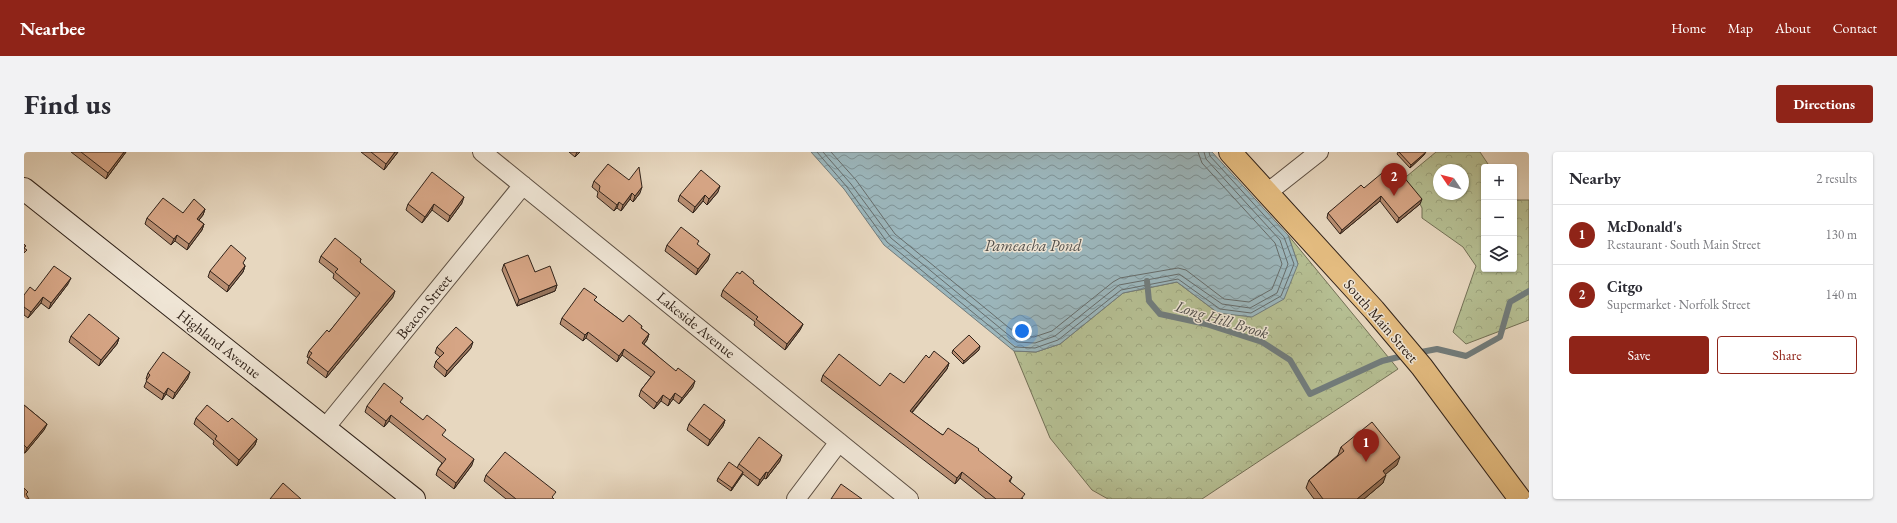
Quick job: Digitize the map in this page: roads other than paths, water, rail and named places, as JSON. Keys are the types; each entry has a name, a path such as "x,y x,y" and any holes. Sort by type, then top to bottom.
{"main road":[{"name":"South Main Street","path":"1230,152 1374,310 1422,367 1515,497"}],"street":[{"name":"Lakeside Avenue","path":"482,152 909,499"},
{"path":"1267,193 1318,152"},
{"name":"Beacon Street","path":"325,428 523,185"},
{"name":"Highland Avenue","path":"24,189 414,499"},
{"path":"796,499 839,442"}],"water":[{"name":"Pameacha Pond","path":"811,152 1212,152 1288,235 1298,264 1284,299 1252,317 1218,313 1177,282 1123,293 1060,344 1036,352 1014,351 884,245 844,189"}],"waterway":[{"name":"Long Hill Brook","path":"1147,281 1149,301 1160,314 1206,324 1262,342 1290,360 1310,394 1382,361 1407,355"},
{"name":"Long Hill Brook","path":"1416,353 1437,349 1466,356 1500,337 1510,302 1529,291"}],"place":[{"name":"Citgo","path":"1394,196"},
{"name":"McDonald's","path":"1366,462"}]}
